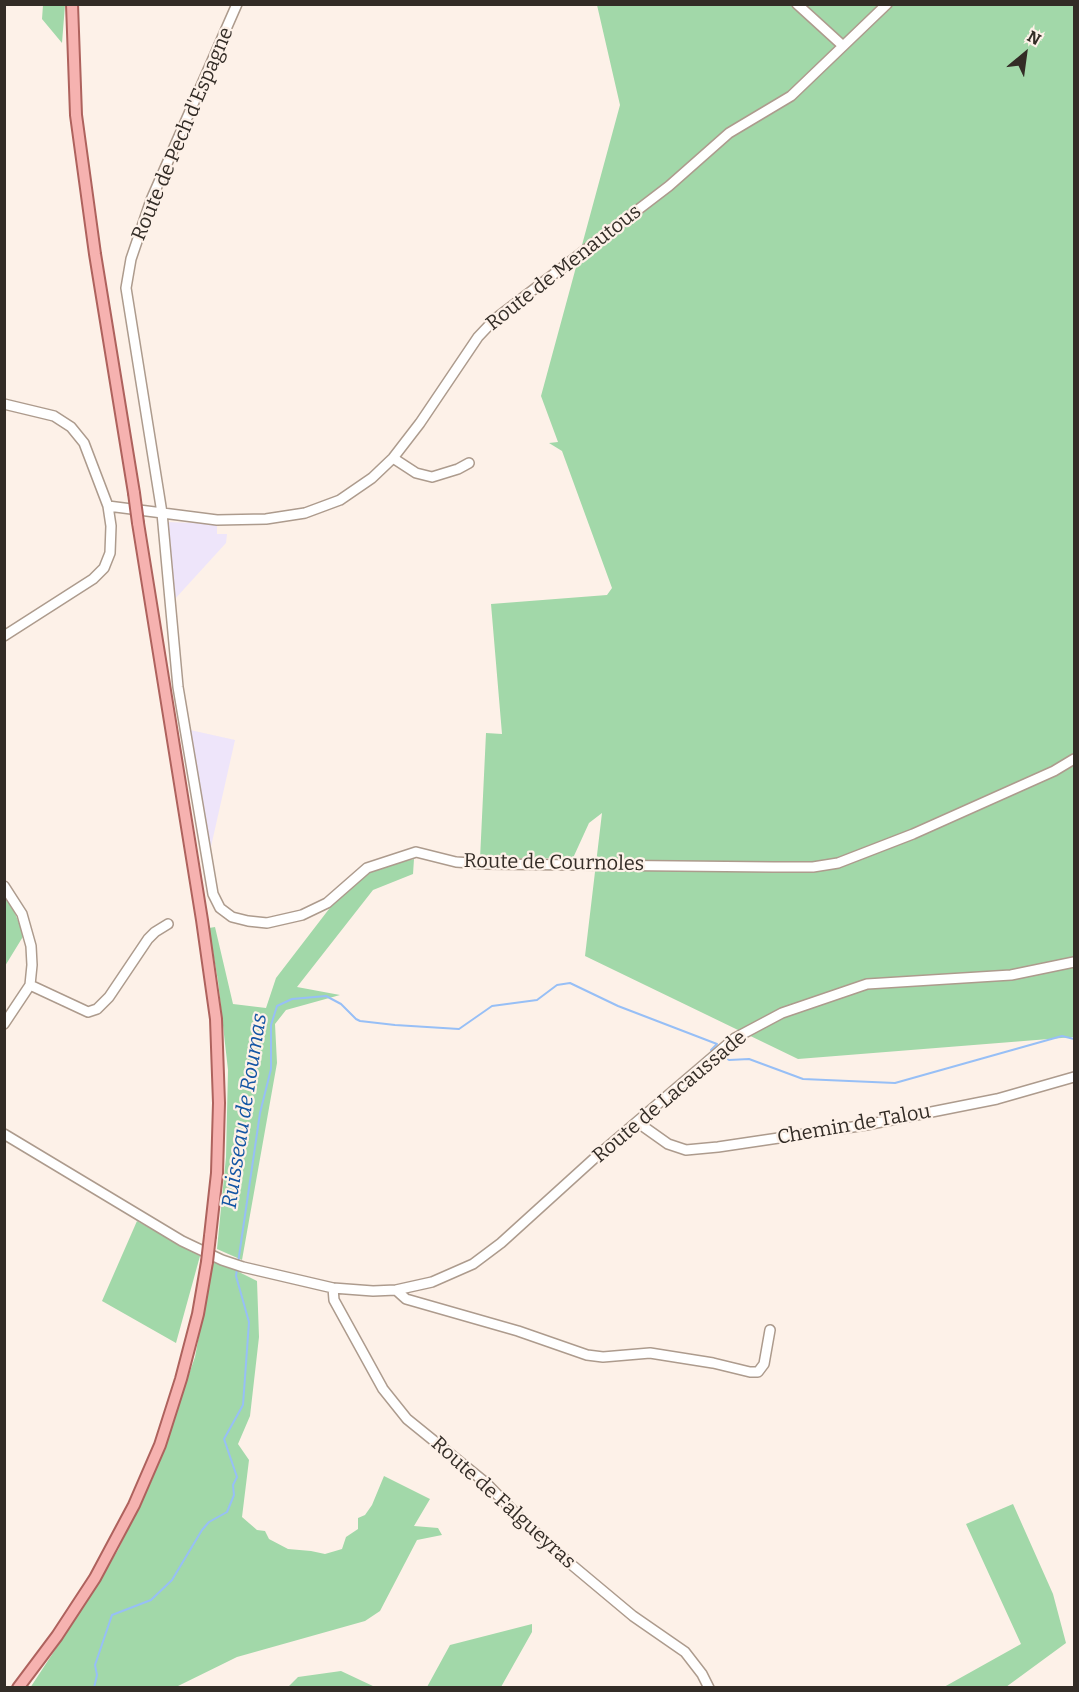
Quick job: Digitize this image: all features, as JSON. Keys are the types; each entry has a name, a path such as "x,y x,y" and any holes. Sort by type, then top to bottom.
{"main road":[{"path":"18,1688 57,1636 95,1578 134,1504 160,1445 198,1314 207,1262 217,1173 219,1103 216,1019 95,254 76,116 72,4"}],"street":[{"name":"Route de Pech d'Espagne","path":"162,513 126,288 131,259 151,200 237,4"},
{"path":"796,4 842,45"},
{"name":"Route de Menautous","path":"108,506 217,520 266,519 305,513 340,500 372,478 393,458 420,423 478,337 495,319 669,186 729,133 791,96 887,4"},
{"path":"4,404 54,416 71,427 84,443 108,506 111,526 110,553 104,568 93,579 4,636"},
{"path":"393,458 416,473 432,477 469,463"},
{"name":"Route de Cournoles","path":"162,513 178,687 213,894 220,908 232,917 267,923 302,915 327,903 367,868 416,852 456,862 486,864 813,867 838,862 913,834 1054,771 1074,759"},
{"path":"4,886 22,914 28,932 32,965 30,985 4,1024"},
{"path":"30,985 88,1012 98,1009 109,997 148,939 154,932 168,924"},
{"name":"Route de Lacaussade","path":"4,1134 182,1241 222,1260 243,1268 333,1288 396,1290 432,1282 473,1264 501,1243 735,1038 782,1013 867,984 1011,975 1074,962"},
{"name":"Chemin de Talou","path":"637,1122 668,1144 686,1150 718,1147 866,1125 987,1101 1074,1077"},
{"name":"Route de Falgueyras","path":"333,1288 334,1300 383,1389 407,1419 486,1483 566,1560 633,1616 685,1652 702,1674 709,1688"},
{"path":"396,1290 406,1299 518,1331 587,1355 603,1357 650,1353 758,1372 764,1364 770,1330"}],"shaded area":[{"path":"168,522 217,524 217,534 227,534 226,543 174,600"},
{"path":"190,730 235,740 210,851"}],"green space":[{"path":"43,5 65,5 62,43 42,19"},
{"path":"597,5 1074,5 1074,1037 798,1059 585,956 602,813 589,823 573,858 480,859 486,733 502,734 491,604 607,595 612,588 562,451 549,443 558,442 541,396 620,105"},
{"path":"414,859 413,874 373,890 297,987 340,995 286,1010 275,1024 277,1063 242,1260 217,1249 226,1157 228,1070 218,981 209,928 215,927 233,1004 266,1008 276,978 339,896 370,870"},
{"path":"4,896 14,911 24,935 5,966"},
{"path":"137,1221 200,1256 176,1343 102,1301"},
{"path":"213,1259 257,1281 259,1337 250,1416 238,1444 249,1460 242,1517 257,1530 265,1531 269,1539 288,1549 325,1554 342,1549 346,1537 358,1529 358,1518 365,1515 372,1505 384,1476 430,1499 414,1526 438,1528 442,1535 417,1540 380,1611 365,1621 237,1657 176,1687 30,1688 118,1550 152,1480 195,1357"},
{"path":"1013,1504 1053,1594 1066,1643 1006,1687 944,1687 1021,1644 966,1524"},
{"path":"532,1624 532,1632 501,1687 427,1687 450,1645"},
{"path":"341,1671 375,1687 288,1687 298,1677"}],"waterway":[{"name":"Ruisseau de Roumas","path":"238,1263 260,1113 271,1069 271,1025 277,1006 292,999 326,996 341,1004 360,1021 459,1029 492,1006 537,1000 557,985 570,983 618,1006 717,1044 711,1050 716,1052"},
{"name":"Ruisseau de Roumas","path":"721,1055 729,1060 749,1059 803,1079 895,1083 1062,1036 1074,1039"},
{"name":"Ruisseau de Roumas","path":"94,1688 97,1675 95,1665 112,1615 151,1600 172,1580 202,1530 209,1522 227,1512 234,1495 233,1485 237,1477 224,1439 243,1405 249,1322 236,1276 237,1269"}]}
